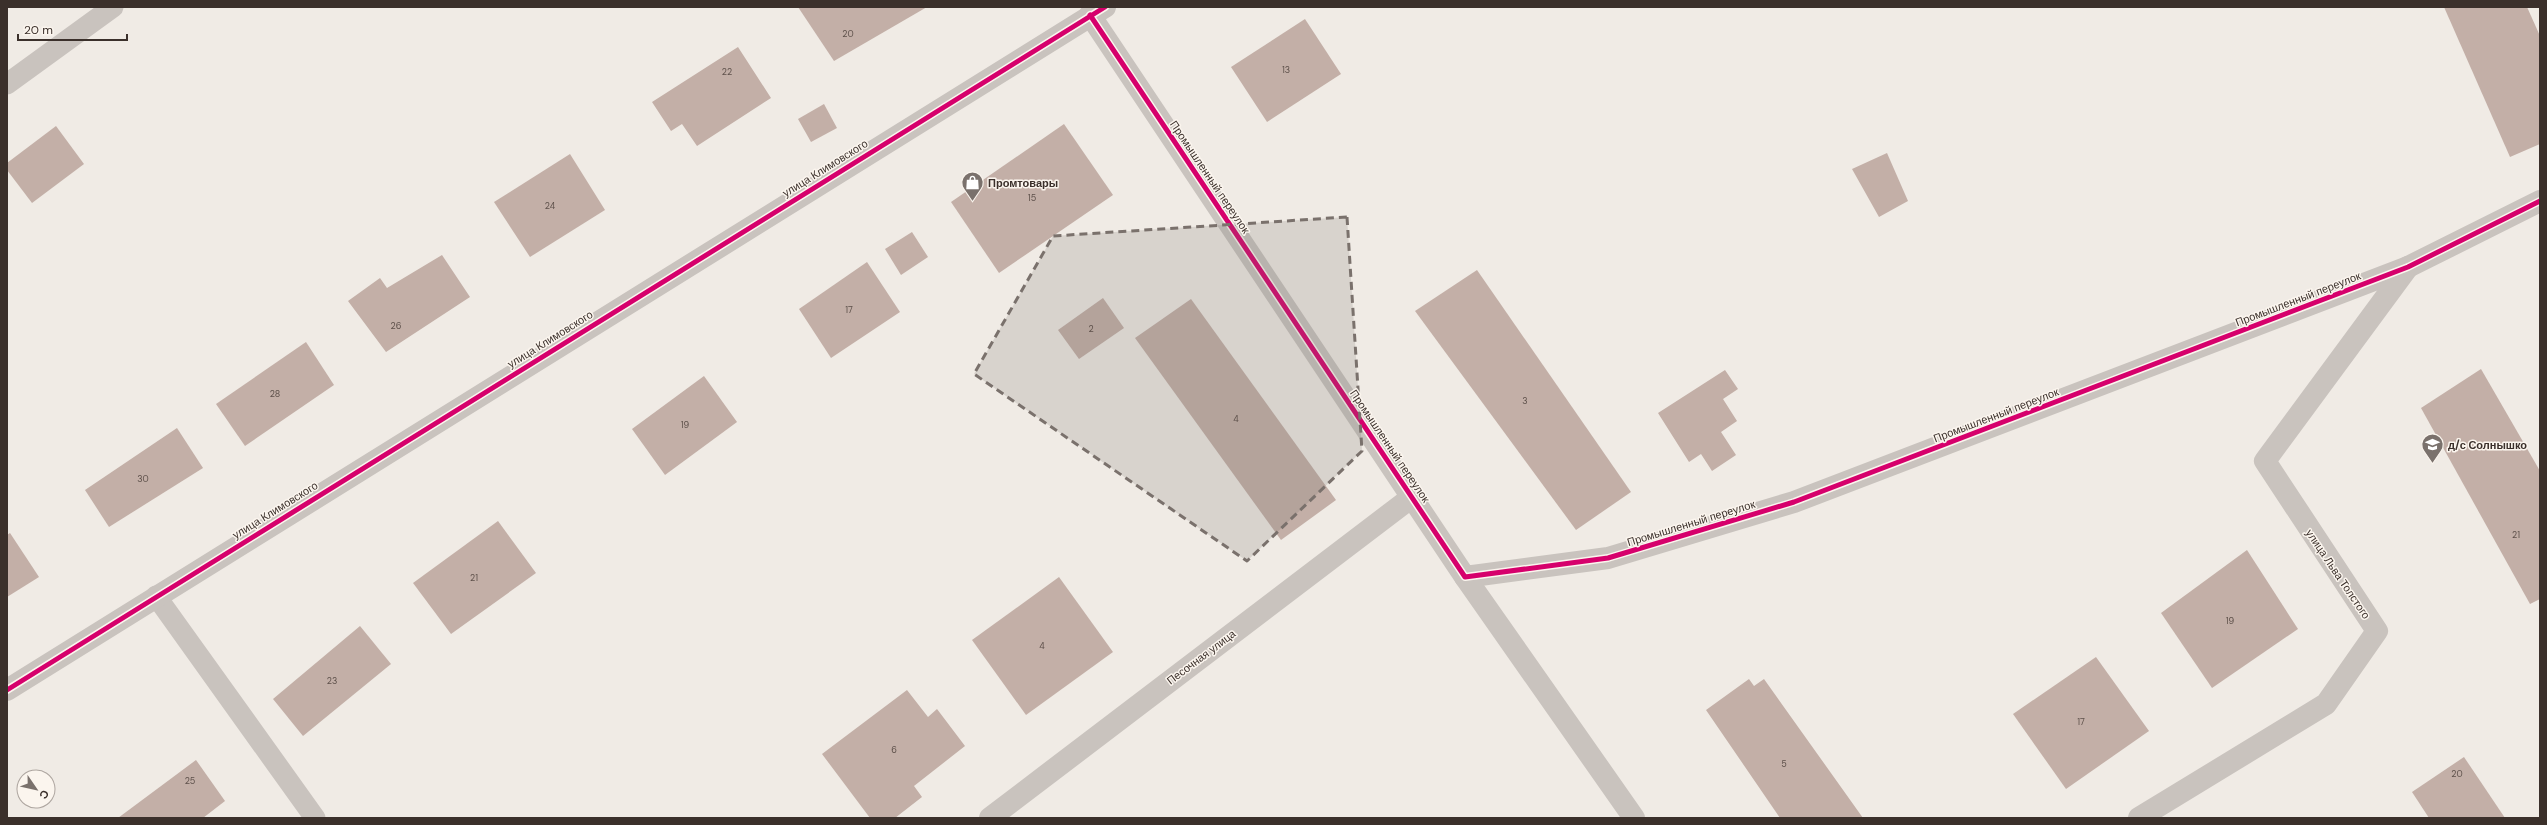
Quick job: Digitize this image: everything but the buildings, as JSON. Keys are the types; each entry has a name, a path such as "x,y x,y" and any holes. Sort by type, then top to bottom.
{"street":[{"name":"Промышленный переулок","path":"1098,11 1464,577 1634,818"},
{"name":"улица Климовского","path":"7,690 1098,11"},
{"name":"Промышленный переулок","path":"1464,577 1608,558 1794,502 2408,267 2540,201"},
{"name":"улица Льва Толстого","path":"2139,818 2326,704 2377,631 2264,461 2408,267"},
{"name":"Песочная улица","path":"990,818 1412,497"}],"lane":[{"path":"7,84 113,7"},
{"path":"156,596 315,818"}],"highlighted area":[{"path":"1347,217 1362,451 1247,561 974,374 1053,236"}],"cycle path":[{"path":"7,690 1105,7"},
{"path":"1090,15 1465,577 1608,558 1794,502 2408,267 2540,201"}],"place":[{"name":"Промтовары","path":"973,202"},
{"name":"д/с Солнышко","path":"2432,464"}]}
